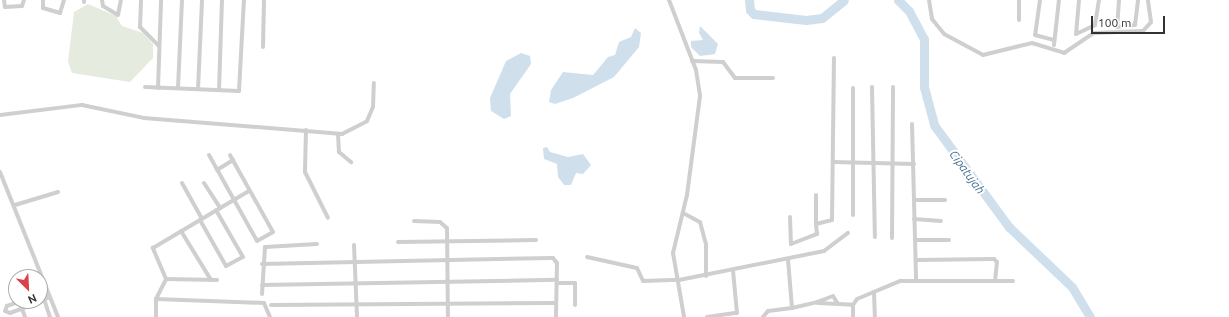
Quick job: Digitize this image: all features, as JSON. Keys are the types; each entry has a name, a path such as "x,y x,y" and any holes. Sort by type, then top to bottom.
{"street":[{"path":"4,0 5,7 22,6 24,0"},
{"path":"43,0 43,8 60,13 64,0"},
{"path":"102,0 103,6 118,15 121,0"},
{"path":"141,0 140,26 159,46"},
{"path":"158,88 161,0"},
{"path":"178,88 182,0"},
{"path":"198,89 202,0"},
{"path":"218,90 222,0"},
{"path":"145,87 240,90 244,0"},
{"path":"263,47 264,0"},
{"path":"669,0 692,61 700,106 684,213 673,253 679,280 684,317"},
{"path":"929,0 932,19 944,34 983,54 1032,43 1064,53 1094,33 1143,31 1151,22 1148,0"},
{"path":"1019,0 1019,20"},
{"path":"1040,0 1035,35 1054,40"},
{"path":"1054,45 1059,0"},
{"path":"1079,0 1076,34 1095,25 1099,0"},
{"path":"1119,0 1117,27 1135,24 1138,0"},
{"path":"816,224 832,220 834,58"},
{"path":"692,61 725,62 735,78 773,78"},
{"path":"0,115 76,105 144,118 306,130 338,134 353,130 367,121 373,107 374,83"},
{"path":"872,87 876,163 875,237"},
{"path":"892,238 893,87"},
{"path":"853,88 853,215"},
{"path":"912,124 914,219 917,240 916,279"},
{"path":"306,130 305,172 328,218"},
{"path":"338,134 339,152 351,162"},
{"path":"209,155 257,241 273,232 230,155"},
{"path":"216,170 233,160"},
{"path":"833,162 893,162 914,164"},
{"path":"0,172 40,269"},
{"path":"182,183 226,266 243,257 204,183"},
{"path":"156,317 156,299 166,279 153,248 250,191"},
{"path":"15,205 58,192"},
{"path":"790,218 791,244 817,234 816,195"},
{"path":"914,200 945,200"},
{"path":"684,213 700,222 706,244 706,276"},
{"path":"914,219 941,221"},
{"path":"414,221 445,224 447,241 448,317"},
{"path":"181,231 211,280"},
{"path":"587,257 637,268 643,281 679,280 733,271 829,249 848,233"},
{"path":"398,242 536,240"},
{"path":"917,240 949,240"},
{"path":"262,294 262,251 268,245 317,244"},
{"path":"354,245 357,317"},
{"path":"262,264 553,258 557,263 556,317"},
{"path":"788,259 792,308"},
{"path":"916,260 994,260 997,262 995,280"},
{"path":"707,317 737,313 733,271"},
{"path":"166,279 217,280"},
{"path":"817,302 852,305 895,282 916,279 995,280 1013,282"},
{"path":"262,285 448,282 575,283 575,305"},
{"path":"48,288 58,317"},
{"path":"874,292 875,317"},
{"path":"763,317 768,311 792,308 817,302 833,296 838,304"},
{"path":"156,299 264,303 270,317"},
{"path":"271,305 556,303"},
{"path":"852,305 853,317"},
{"path":"2,312 10,313 20,309"}],"shaded area":[{"path":"88,4 116,16 122,26 143,33 153,44 153,58 130,82 72,73 68,62 74,12"}],"water":[{"path":"700,26 718,44 715,54 700,56 691,47 691,41 703,40 699,33"},
{"path":"635,28 641,33 639,47 614,77 573,98 555,104 549,102 551,90 563,72 593,75 608,57 615,55 619,42 631,37"},
{"path":"521,53 530,56 531,64 510,94 511,116 504,119 491,111 490,98 506,61"},
{"path":"547,147 550,152 568,157 583,154 591,165 583,174 576,173 571,185 564,185 558,177 557,164 544,159 543,148"}],"waterway":[{"name":"Cipatujah","path":"749,0 750,10 754,14 806,20 822,18 844,0"},
{"name":"Cipatujah","path":"898,0 909,11 924,39 924,87 934,125 1009,227 1072,287 1090,317"}]}
